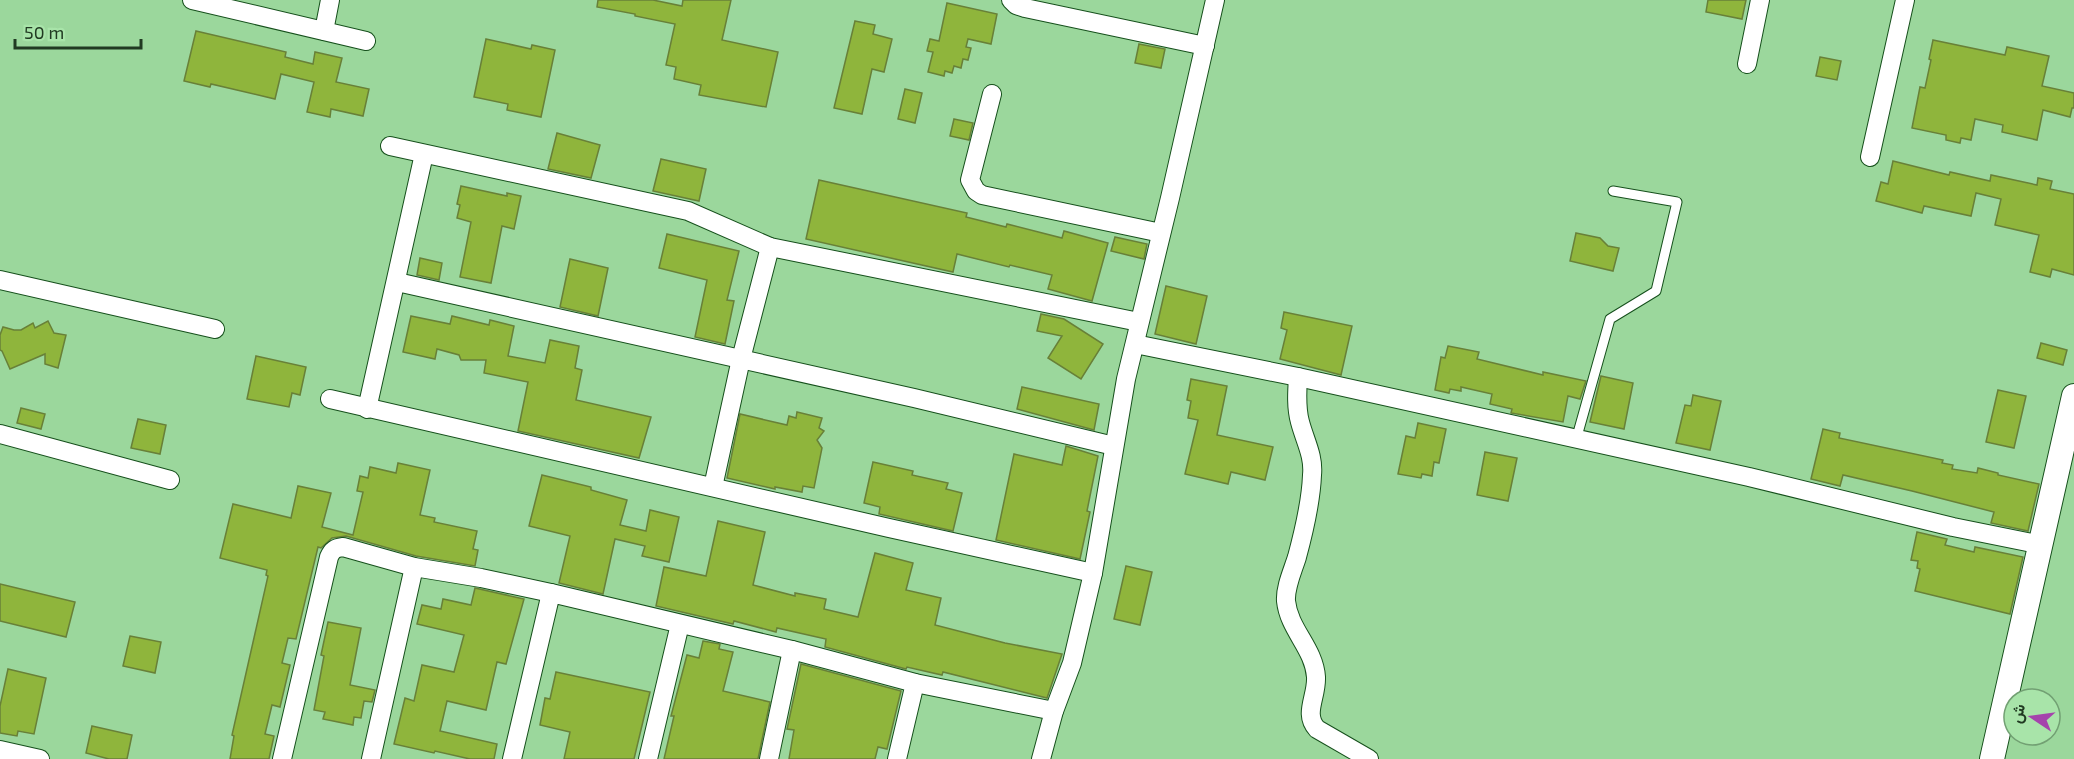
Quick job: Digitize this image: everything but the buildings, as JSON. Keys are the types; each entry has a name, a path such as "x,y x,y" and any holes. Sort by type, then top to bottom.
{"main road":[{"path":"1992,759 2074,396"}],"street":[{"path":"192,0 366,41"},
{"path":"324,31 330,0"},
{"path":"1011,0 1016,5 1025,8 1205,46"},
{"path":"1041,759 1054,711 1072,663 1093,573 1126,379 1215,0"},
{"path":"1747,64 1760,0"},
{"path":"1870,157 1905,0"},
{"path":"992,94 970,180 976,191 982,195 1161,233"},
{"path":"390,146 688,211 770,247 1139,322"},
{"path":"366,409 397,282 424,154"},
{"path":"713,487 741,359 770,247"},
{"path":"0,280 215,329"},
{"path":"397,282 914,398 1114,446"},
{"path":"1135,344 1298,376 1749,477 1953,527 2042,545"},
{"path":"1298,376 1299,420 1312,456 1312,476 1306,516 1286,599 1290,619 1308,649 1316,676 1310,714 1311,723 1317,729 1369,759"},
{"path":"330,399 1093,573"},
{"path":"0,434 170,480"},
{"path":"282,759 328,557 332,551 343,547 414,567 551,593 792,650 915,683 1054,711"},
{"path":"371,759 414,567"},
{"path":"512,759 551,593"},
{"path":"648,759 680,624"},
{"path":"769,759 792,650"},
{"path":"897,759 915,683"},
{"path":"0,750 40,759"}],"lane":[{"path":"1576,440 1610,319 1656,291 1677,202 1612,191"}]}
